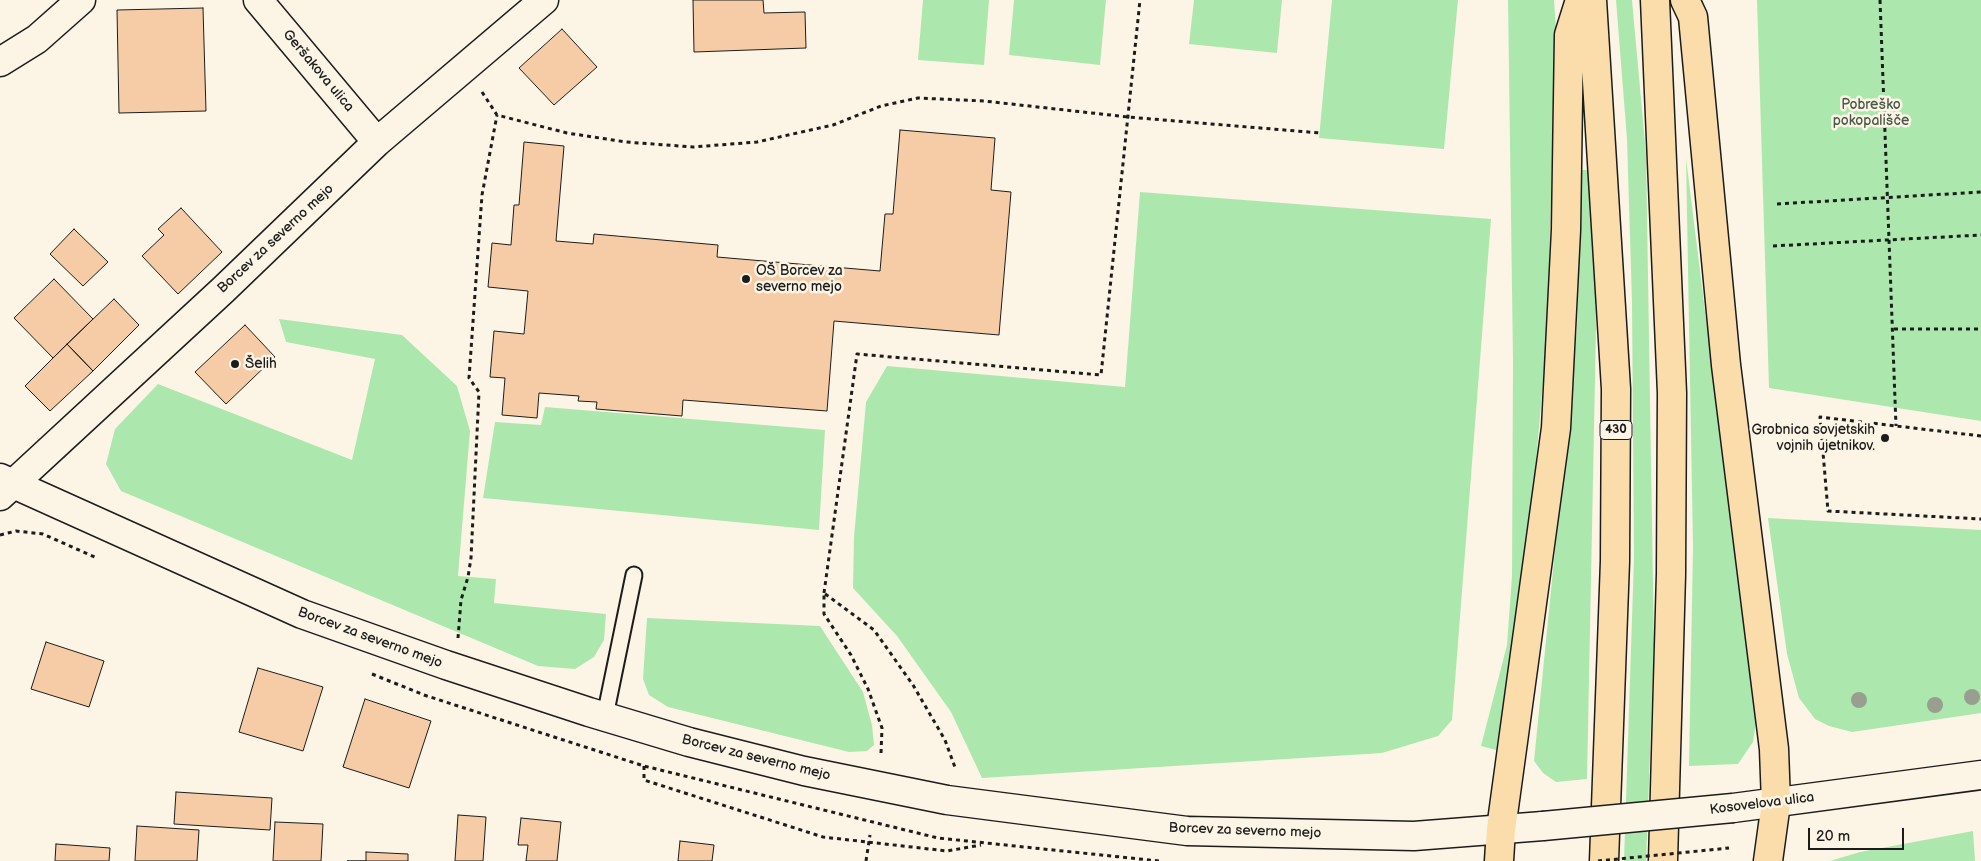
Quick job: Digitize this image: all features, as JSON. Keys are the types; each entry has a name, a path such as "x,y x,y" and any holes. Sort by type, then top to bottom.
{"highway":[{"path":"1499,861 1501,829 1556,428 1566,230 1569,35 1580,0"},
{"name":"430","path":"1592,0 1616,389 1615,561 1604,861"},
{"path":"1655,0 1672,393 1671,574 1664,861"},
{"path":"1685,0 1693,17 1726,365 1774,749 1776,803 1768,861"}],"street":[{"path":"0,62 38,39 81,0"},
{"name":"Geršakova ulica","path":"258,0 377,142"},
{"name":"Borcev za severno mejo","path":"544,0 377,142 4,486 302,614 446,665 605,716 689,742 804,771 947,800 1187,831 1414,836 1543,826"},
{"name":"Kosovelova ulica","path":"1543,826 1776,803 1981,775"}],"lane":[{"path":"605,716 634,575"}],"path":[{"path":"881,753 882,728 868,689 851,655 824,614 824,593 856,354 1101,376 1140,0"},
{"path":"1880,0 1894,329 1896,426"},
{"path":"480,90 497,114 567,133 626,142 693,147 757,142 833,125 881,106 918,98 984,101 1128,117 1320,133"},
{"path":"458,646 460,600 468,577 471,558 479,392 469,378 482,195 497,114"},
{"path":"1777,204 1981,192"},
{"path":"1773,246 1981,235"},
{"path":"1894,329 1981,329"},
{"path":"1981,436 1820,417 1828,511 1981,519"},
{"path":"0,535 16,531 43,534 74,548"},
{"path":"824,593 874,630 913,685 945,740 958,776"},
{"path":"644,766 644,780 823,837 869,840 947,851 984,844"},
{"path":"866,861 870,834"},
{"path":"1598,861 1729,848"}],"green space":[{"path":"923,0 989,0 984,65 918,60"},
{"path":"1014,0 1106,0 1100,65 1009,55"},
{"path":"1194,0 1282,0 1277,53 1189,44"},
{"path":"1332,0 1458,0 1444,149 1319,138"},
{"path":"1508,0 1554,0 1556,29 1547,337 1533,495 1500,751 1481,746 1507,645 1512,576 1513,362"},
{"path":"1616,0 1632,0 1646,154 1654,645 1646,861 1624,861 1634,558 1632,302 1627,139"},
{"name":"Pobreško pokopališče","path":"1757,0 1981,0 1981,421 1769,388"},
{"path":"1686,158 1756,722 1753,742 1738,764 1689,766 1693,547"},
{"path":"1582,170 1593,170 1596,329 1587,779 1556,782 1543,773 1534,761 1577,329"},
{"path":"1140,192 1491,219 1452,720 1438,736 1382,753 982,778 951,712 897,636 853,588 854,537 866,402 887,366 1125,387"},
{"path":"279,319 402,335 457,386 470,431 458,576 496,579 494,603 606,614 604,640 594,657 575,669 538,666 121,491 106,464 115,429 158,384 352,460 375,359 286,342"},
{"path":"545,407 825,430 819,530 483,498 495,422 541,425"},
{"path":"1768,518 1981,530 1981,713 1852,732 1829,726 1815,719 1799,698 1787,654"},
{"path":"647,618 820,626 863,692 872,725 874,745 867,751 849,752 668,707 649,695 643,679"},
{"path":"1973,831 1975,861 1830,861 1860,852"}],"building":[{"path":"693,0 763,0 764,13 805,12 806,48 694,52"},
{"path":"203,8 206,111 119,113 117,10"},
{"path":"562,29 597,67 554,105 519,68"},
{"name":"OŠ Borcev za severno mejo","path":"900,130 995,138 991,190 1011,192 999,335 834,321 827,411 683,400 682,416 596,409 597,402 578,401 579,396 539,393 537,418 502,415 505,378 490,377 494,331 524,334 528,291 488,287 492,243 511,245 514,205 519,205 524,142 564,146 556,241 593,244 594,234 718,245 717,257 880,271 885,214 893,214"},
{"path":"181,208 222,252 178,294 142,256 164,235 158,229"},
{"path":"74,229 108,262 83,286 50,254"},
{"path":"54,279 93,319 53,358 14,318"},
{"path":"114,299 139,325 93,371 67,344"},
{"name":"Šelih","path":"245,325 275,357 226,404 195,372"},
{"path":"67,344 93,371 50,411 25,386"},
{"path":"46,642 104,661 89,707 31,689"},
{"path":"258,668 323,687 303,751 239,732"},
{"path":"365,699 431,721 409,788 343,767"},
{"path":"176,792 272,798 270,830 174,824"},
{"path":"458,815 486,817 483,861 455,861"},
{"path":"521,818 561,822 557,861 526,861 528,845 518,845"},
{"path":"275,822 323,824 321,861 273,861"},
{"path":"137,826 199,830 197,861 135,861"},
{"path":"680,841 714,845 712,861 678,861"},
{"path":"56,844 110,848 109,861 55,861"},
{"path":"366,852 408,854 408,861 366,861"}],"place":[{"name":"OŠ Borcev za severno mejo","path":"746,279"},
{"name":"Šelih","path":"235,364"},
{"name":"Grobnica sovjetskih vojnih ujetnikov.","path":"1885,438"}]}
